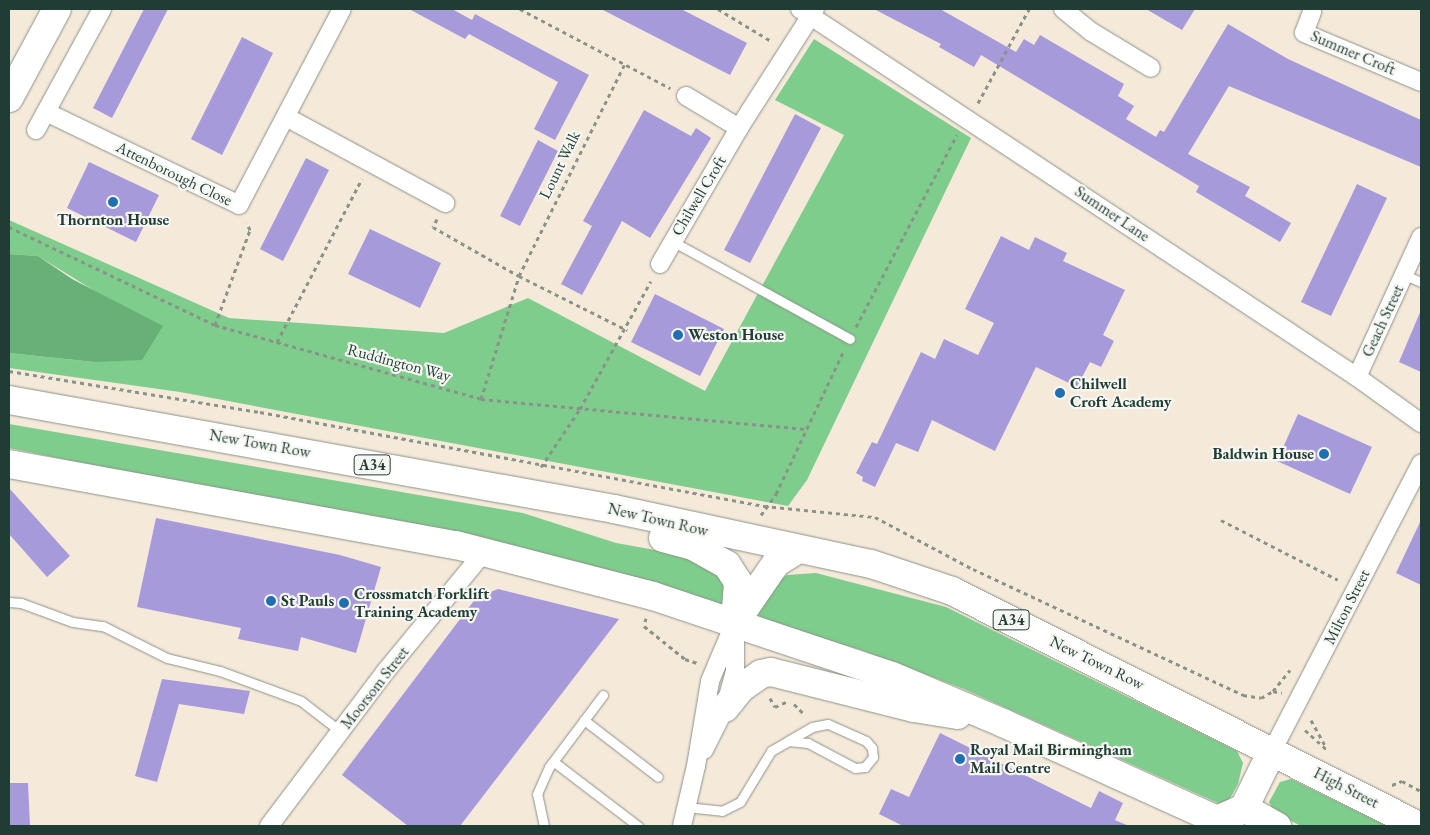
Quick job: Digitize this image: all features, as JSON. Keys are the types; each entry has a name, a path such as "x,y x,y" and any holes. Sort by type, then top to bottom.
{"highway":[{"path":"9,98 57,9"},
{"name":"New Town Row","path":"9,400 530,483 751,540 871,564 952,591 1272,750"},
{"path":"9,464 484,552 653,596 892,676 1230,818 1277,826"},
{"path":"530,483 591,521 693,546 727,565 738,582 735,622"},
{"path":"735,622 776,563 798,549"},
{"path":"725,708 741,688 760,674 796,676 914,708 1003,723"},
{"path":"1230,818 1272,750"},
{"name":"High Street","path":"1272,750 1420,826"}],"street":[{"path":"36,130 102,9"},
{"name":"Attenborough Close","path":"46,112 239,205 288,118 342,9"},
{"path":"1063,9 1090,32 1151,68"},
{"name":"Chilwell Croft","path":"660,264 740,128 788,52 809,11"},
{"name":"Summer Lane","path":"809,11 1357,377 1421,423"},
{"name":"Summer Croft","path":"1312,12 1304,34 1421,82"},
{"path":"686,96 740,128"},
{"path":"288,118 445,203"},
{"name":"Geach Street","path":"1357,377 1421,237"},
{"name":"Milton Street","path":"1272,750 1421,463"},
{"name":"Moorsom Street","path":"269,826 385,672 484,552"},
{"path":"696,766 725,708 735,670 735,622"},
{"path":"682,826 696,766 710,681 735,622"}],"lane":[{"path":"672,241 850,339"},
{"path":"1405,275 1421,282"},
{"path":"9,602 21,603 73,622 103,626 167,658 220,671 301,701 340,732"},
{"path":"544,826 537,794 554,762 603,695"},
{"path":"584,720 658,777"},
{"path":"686,807 722,811 740,802 771,751 788,741 812,727 828,724 866,741 872,748 873,757 865,767 855,768 808,743 788,741"},
{"path":"554,762 638,826"}],"path":[{"path":"520,9 686,96"},
{"path":"718,9 788,52"},
{"path":"751,540 764,506 776,494 850,339 968,118 1029,9"},
{"name":"Lount Walk","path":"481,399 519,276 624,64"},
{"path":"277,342 370,163"},
{"path":"445,203 433,227 519,276 626,330"},
{"path":"215,325 250,230 239,205"},
{"name":"Ruddington Way","path":"9,227 215,325 481,399 806,429"},
{"path":"530,483 580,409 626,330 660,264"},
{"path":"1221,520 1356,590"},
{"path":"760,674 776,707 791,700 809,720"},
{"path":"1392,785 1402,781 1421,791"}],"green space":[{"path":"814,39 971,138 807,480 788,506 180,392 9,368 9,353 94,362 106,298 38,256 9,254 9,220 229,318 444,333 528,298 705,391 844,135 775,100"},
{"path":"9,254 38,256 72,279 163,326 142,360 94,362 9,353"},
{"path":"9,424 523,513 616,543 694,557 717,571 727,588 724,606 166,480 9,448"},
{"path":"816,573 946,607 1237,751 1243,763 1238,784 1227,804 1218,803 964,689 861,650 772,624 758,615 762,598 773,585 787,575"},
{"path":"1291,779 1387,826 1301,826 1274,812 1269,802 1280,782"}],"building":[{"path":"144,9 168,9 112,118 93,108"},
{"path":"409,9 452,9 472,20 475,14 589,75 555,140 534,129 558,82 469,34 465,39"},
{"path":"601,9 681,9 747,43 730,75"},
{"path":"874,9 940,9 1016,52 1024,39 1034,45 1040,35 1124,84 1118,96 1134,106 1126,119 1156,137 1160,130 1164,132 1228,24 1288,59 1421,120 1421,167 1229,86 1188,154 1250,187 1245,196 1291,223 1280,242 1196,192 1199,186 981,55 974,67 939,47 941,44"},
{"path":"1146,9 1195,9 1182,30"},
{"path":"242,37 273,53 222,155 191,139"},
{"path":"644,110 691,136 696,128 711,138 650,238 622,221 582,295 561,284 592,226 583,221"},
{"path":"795,114 821,128 750,263 724,250"},
{"path":"538,140 558,151 520,226 500,216"},
{"path":"306,158 329,170 283,261 260,249"},
{"name":"Thornton House","path":"89,162 159,195 136,242 67,208"},
{"path":"1357,184 1387,198 1331,316 1301,302"},
{"path":"370,229 441,263 420,308 348,274"},
{"path":"1001,236 1029,250 1035,237 1067,253 1063,261 1125,290 1103,335 1114,341 1101,367 1090,362 1077,387 1036,367 995,451 932,420 918,452 896,443 875,487 862,481 863,477 856,473 872,442 877,444 921,352 935,359 944,339 978,355 994,323 965,309"},
{"name":"Weston House","path":"655,294 724,329 700,376 631,342"},
{"path":"1421,310 1421,372 1399,362"},
{"name":"Baldwin House","path":"1298,414 1372,447 1350,494 1277,461"},
{"path":"9,488 70,556 47,577 9,534"},
{"path":"156,518 340,555 381,567 356,653 301,637 298,651 238,639 241,628 137,607"},
{"path":"1421,520 1421,585 1396,573"},
{"path":"498,589 619,619 460,826 408,826 342,775 476,598"},
{"path":"162,679 250,691 244,714 179,704 157,782 135,776"},
{"name":"Royal Mail Birmingham Mail Centre","path":"940,733 1091,808 1099,791 1123,803 1115,820 1129,826 903,826 879,814 891,789 909,797"},
{"path":"9,783 28,783 30,826 9,826"}],"place":[{"name":"Thornton House","path":"113,202"},
{"name":"Weston House","path":"678,335"},
{"name":"Chilwell Croft Academy","path":"1060,393"},
{"name":"Baldwin House","path":"1324,454"},
{"name":"St Pauls","path":"271,601"},
{"name":"Crossmatch Forklift Training Academy","path":"344,603"},
{"name":"Royal Mail Birmingham Mail Centre","path":"960,759"}]}
